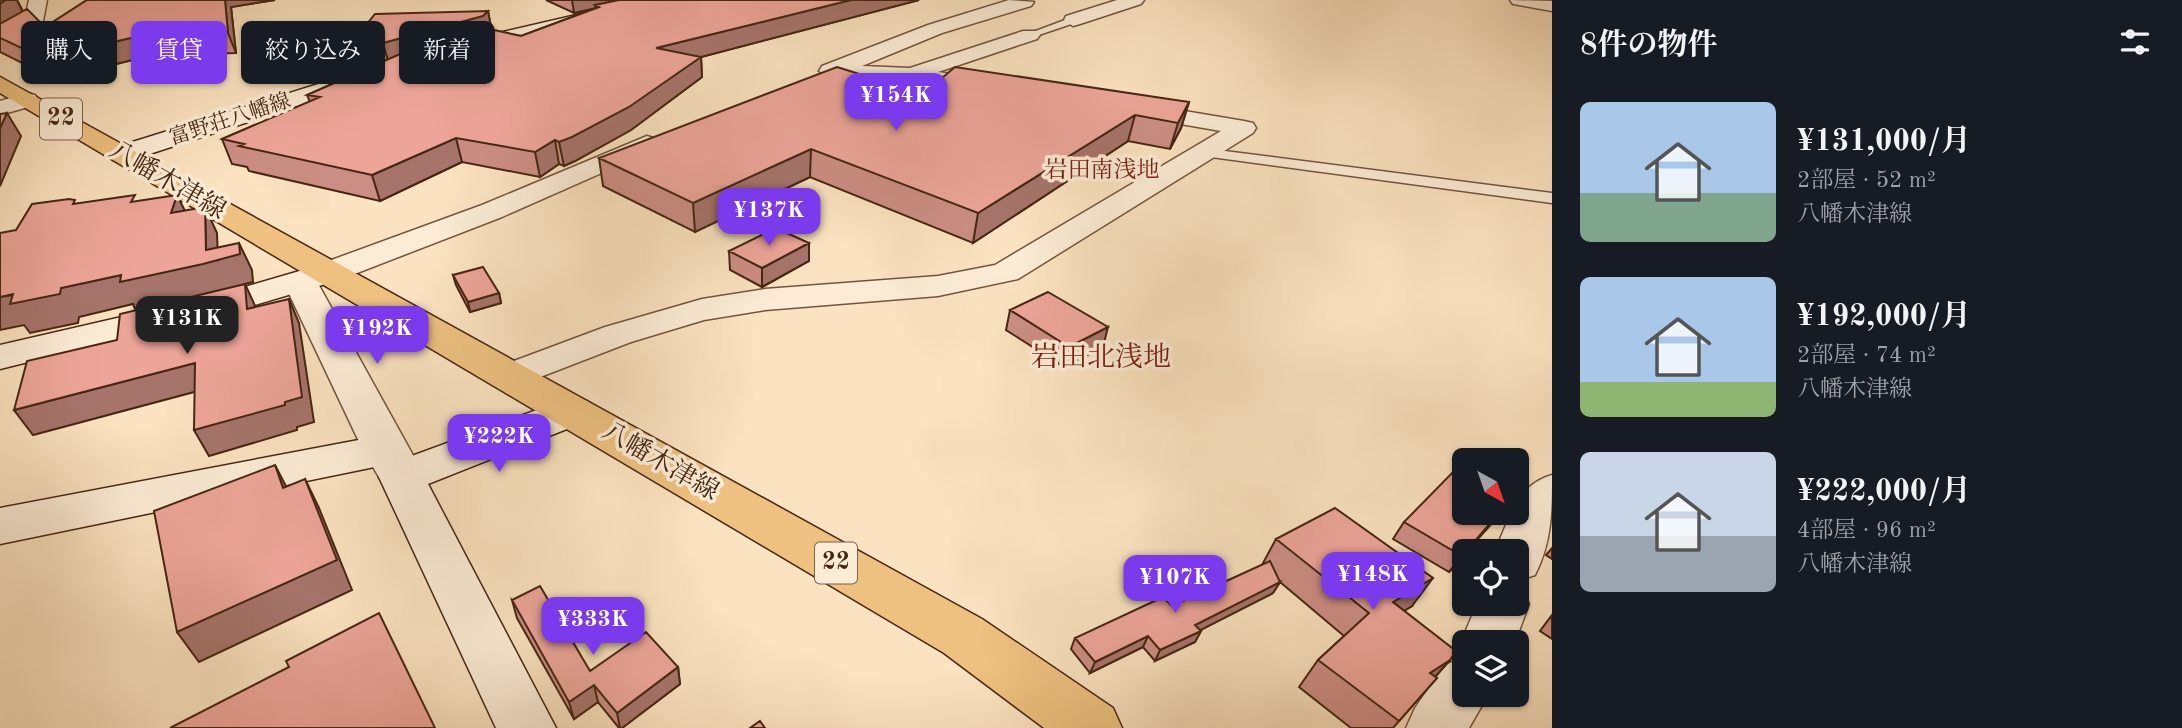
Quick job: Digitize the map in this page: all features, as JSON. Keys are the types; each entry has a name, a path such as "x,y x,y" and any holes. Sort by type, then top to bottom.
{"main road":[{"name":"八幡木津線","path":"0,84 122,154 314,278 572,411 963,636 1092,728"}],"street":[{"path":"0,42 34,21 38,0"},
{"path":"495,40 663,0"},
{"path":"1018,0 1025,2 935,29 818,76 909,74 1020,90"},
{"path":"1073,20 1135,0"},
{"path":"1519,0 1552,6"},
{"path":"909,74 1030,34"},
{"name":"富野荘八幡線","path":"122,154 341,84"},
{"path":"0,108 27,100"},
{"path":"509,377 615,335 730,305 962,285 1006,272 1244,128 1112,106"},
{"path":"0,357 314,278 492,211 670,135"},
{"path":"314,278 393,464 526,728"},
{"path":"0,526 393,464 572,411"},
{"path":"1524,539 1530,521 1552,492"},
{"path":"1436,728 1452,703"}],"lane":[{"path":"1030,34 1073,20"},
{"path":"1201,152 1552,198"}],"building":[{"path":"87,0 225,0 227,21 131,21 131,38 117,41 117,21 54,21"},
{"path":"619,0 851,0 656,48 701,57 629,107 572,137 559,142 555,140 535,152 456,138 372,175 239,146 244,144 222,139 320,97 307,95 332,84 385,84 385,61 399,54 399,84 495,84 495,30 521,36 599,7 595,5"},
{"path":"27,9 39,21 21,21 21,48 0,38 0,24"},
{"path":"488,11 483,16 464,21 399,21 399,39 385,42 385,21 369,21 375,14"},
{"path":"837,67 923,94 955,67 1189,102 1178,123 1135,115 978,213 811,149 693,203 599,158"},
{"path":"7,113 0,128 0,114"},
{"path":"135,195 131,202 177,195 171,213 205,207 206,250 239,243 240,254 120,282 121,275 61,288 60,294 10,304 13,294 0,297 0,233 16,230 32,204 69,199 75,200 73,204"},
{"path":"776,228 809,243 762,268 729,251"},
{"path":"483,267 499,293 468,302 453,275"},
{"path":"245,284 247,309 289,299 302,397 285,402 285,405 194,430 195,363 14,410 27,361 117,340 120,314"},
{"path":"1048,292 1108,327 1069,347 1010,310"},
{"path":"275,465 283,488 305,479 337,560 177,632 154,511"},
{"path":"1452,473 1452,525 1489,525 1477,539 1452,539 1452,550 1404,522"},
{"path":"1335,508 1433,578 1393,602 1452,648 1452,657 1430,673 1437,678 1399,721 1318,660 1369,613 1276,539"},
{"path":"1270,561 1280,582 1195,625 1201,631 1160,650 1148,636 1095,662 1075,638 1163,597 1172,606"},
{"path":"540,586 590,671 646,632 678,667 617,713 594,685 569,702 512,600"},
{"path":"379,613 435,728 170,728 289,667 286,661"},
{"path":"760,721 765,728 750,728"}],"district":[{"name":"岩田南浅地","path":"1102,170"},
{"name":"岩田北浅地","path":"1101,359"}]}
